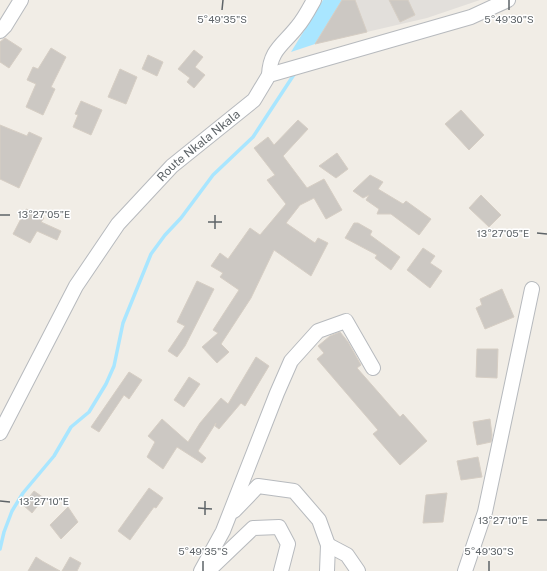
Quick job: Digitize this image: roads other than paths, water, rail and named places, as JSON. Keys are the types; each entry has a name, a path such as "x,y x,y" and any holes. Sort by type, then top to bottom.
{"street":[{"path":"0,31 5,26 21,0"},
{"name":"Route Nkala Nkala","path":"0,433 76,286 118,224 172,166 254,100 269,75 271,59 275,52 299,26 314,0"},
{"path":"269,75 471,17 508,0"},
{"path":"465,571 484,512 532,289"},
{"path":"201,571 228,517 277,392 291,361 318,331 346,321 373,368"},
{"path":"228,517 258,486 294,491 319,520 328,545 327,571"},
{"path":"208,571 253,528 278,527 288,544 281,571"},
{"path":"328,545 347,555 358,571"}],"water":[{"path":"323,0 342,0 315,44 291,52"}],"waterway":[{"path":"0,549 4,532 12,511 23,493 54,456 71,427 89,412 106,384 114,366 123,323 151,254 165,235 181,218 213,175 253,137 295,73"}]}
